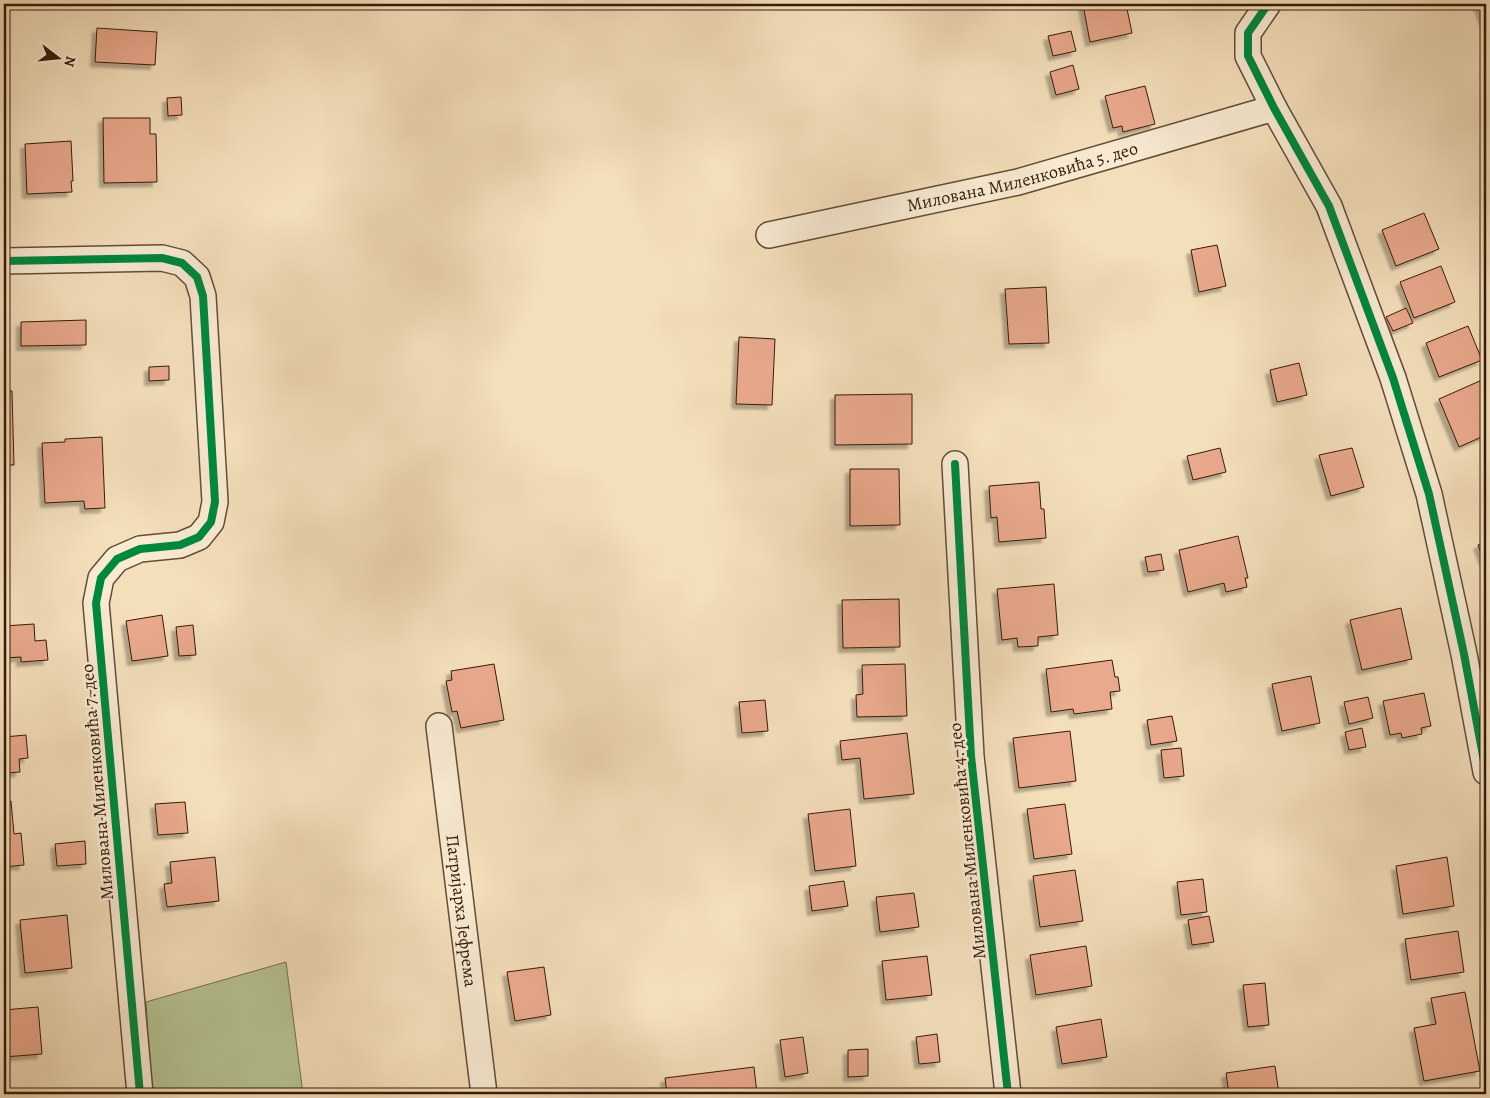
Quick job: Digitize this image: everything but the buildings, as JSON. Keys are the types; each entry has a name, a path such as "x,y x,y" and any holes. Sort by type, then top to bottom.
{"street":[{"path":"1268,4 1248,33 1248,56 1274,108 1329,206 1393,378 1429,494 1464,654 1486,772"},
{"name":"Милована Миленковића 5. део","path":"769,235 1018,182 1274,108"},
{"name":"Милована Миленковића 7. део","path":"4,261 162,258 182,262 197,277 203,296 215,502 211,522 199,537 180,545 140,550 117,559 101,578 96,604 140,1094"},
{"name":"Милована Миленковића 4. део","path":"955,464 971,756 1008,1094"},
{"name":"Патријарха Јефрема","path":"439,726 484,1094"}],"green space":[{"path":"286,962 303,1094 151,1094 146,1002"}],"cycle path":[{"path":"1268,4 1248,33 1248,56 1274,108 1329,206 1393,378 1429,494 1464,654 1486,772"},
{"path":"4,261 162,258 182,263 197,277 203,296 215,502 211,522 199,537 180,545 140,549 117,559 101,578 96,603 140,1094"},
{"path":"955,464 971,756 1008,1094"}]}
